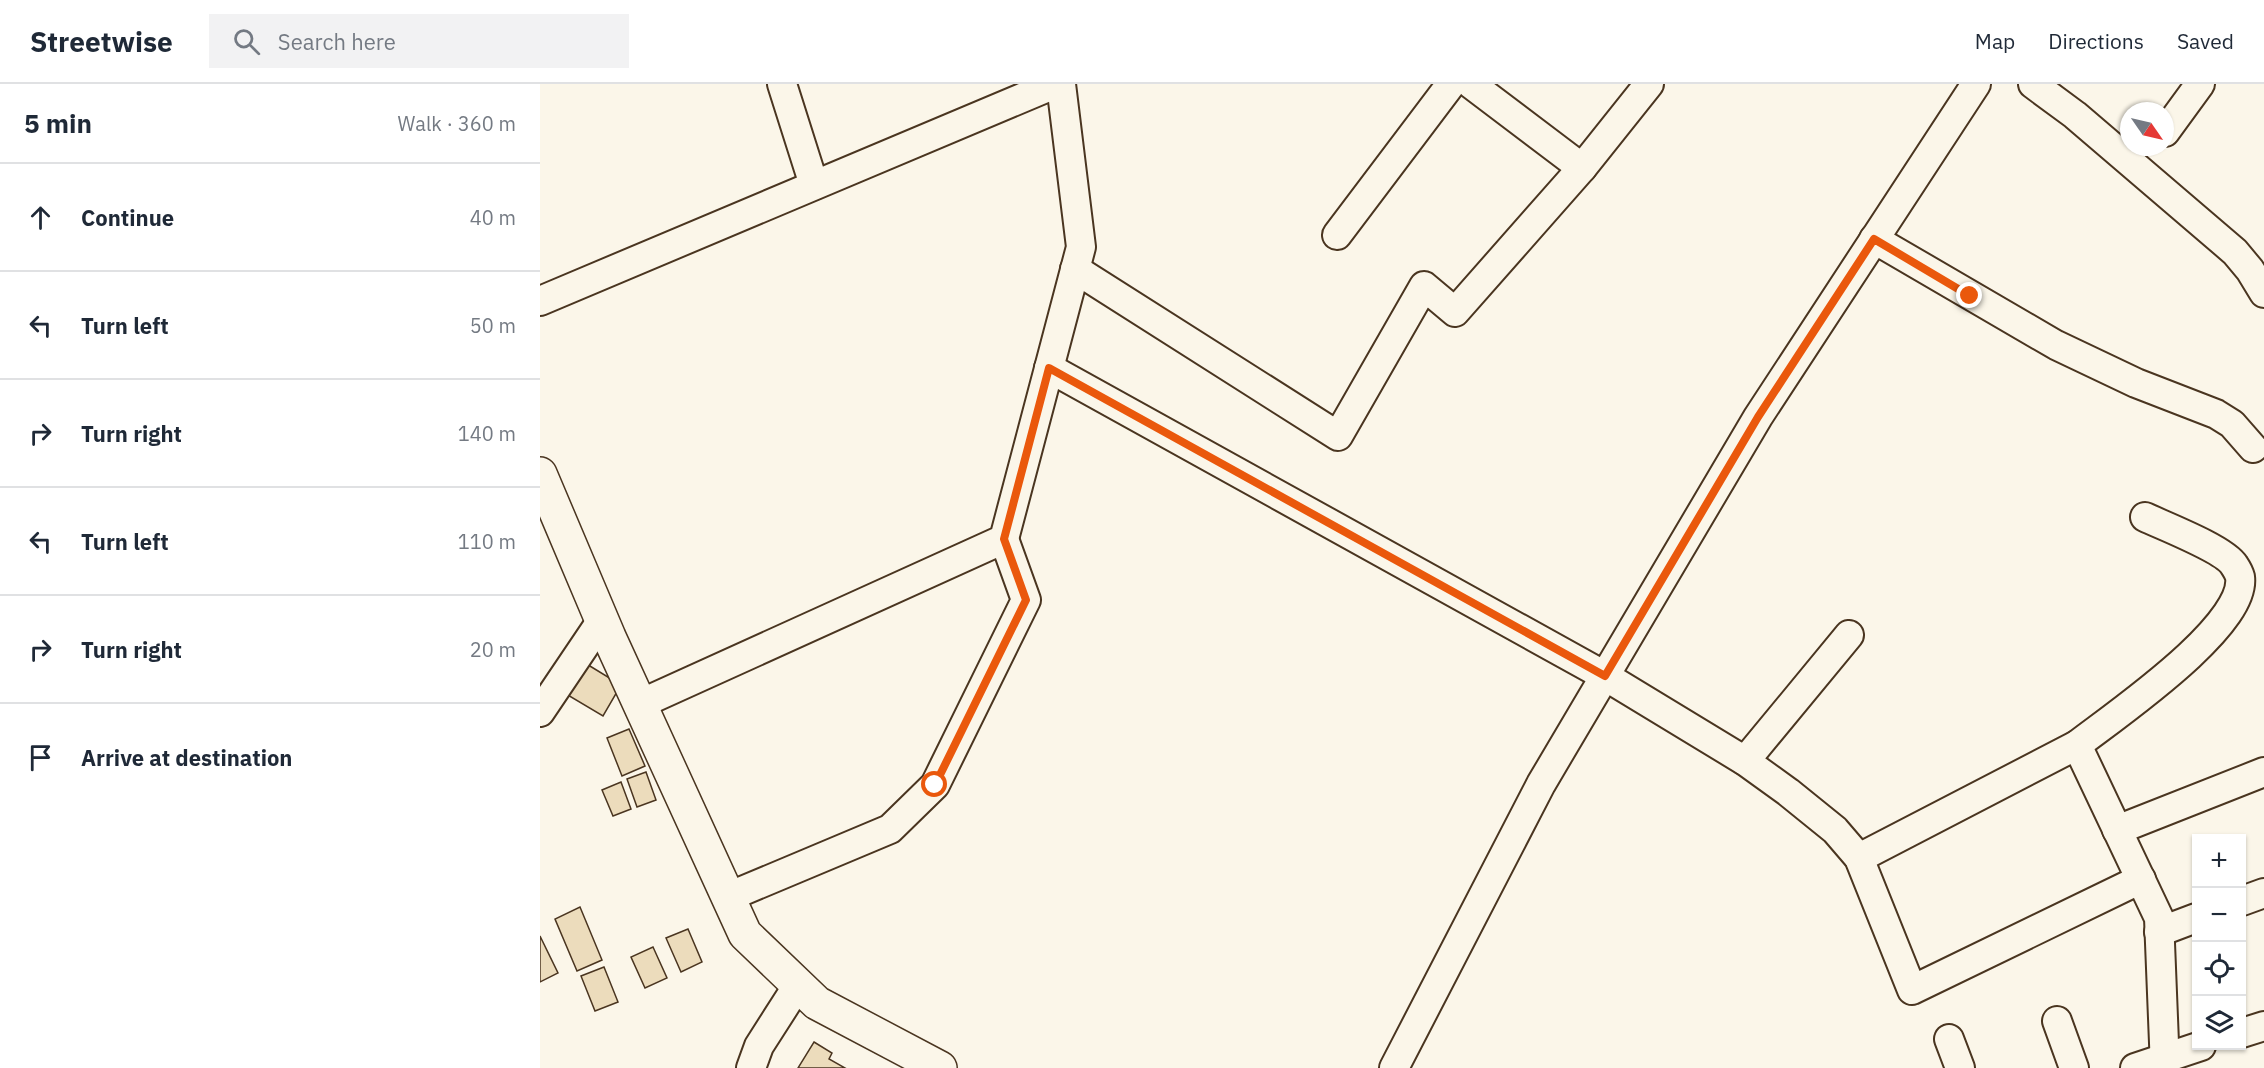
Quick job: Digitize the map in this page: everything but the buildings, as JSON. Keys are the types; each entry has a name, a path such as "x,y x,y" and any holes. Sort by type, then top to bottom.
{"street":[{"path":"782,84 814,186"},
{"path":"540,301 1054,84"},
{"path":"728,897 890,830 935,785 1026,600 1004,539 1081,247 1061,84"},
{"path":"1337,235 1451,84"},
{"path":"1471,84 1582,168"},
{"path":"1075,269 1338,436 1424,286 1455,312 1582,168 1649,84"},
{"path":"1394,1068 1541,784 1758,417 1976,84"},
{"path":"2033,84 2075,115 2147,158 2259,275"},
{"path":"2174,120 2200,84"},
{"path":"1874,239 2056,345 2136,383 2216,414 2232,424 2253,448"},
{"path":"1049,368 1605,676 1745,761 1811,809 1835,830 1859,858 1912,990 2141,879"},
{"path":"540,474 602,620 745,934 817,1003 940,1068"},
{"path":"1859,858 2077,745 2194,653 2211,635 2230,608 2240,587 2240,576 2232,562 2192,538 2145,517"},
{"path":"640,704 1004,539"},
{"path":"540,712 602,620"},
{"path":"1745,761 1849,635"},
{"path":"2077,745 2159,918 2164,1062"},
{"path":"2117,830 2264,772"},
{"path":"2246,900 2264,893"},
{"path":"2159,932 2192,920"},
{"path":"751,1068 759,1046 798,985"},
{"path":"2057,1021 2074,1068"},
{"path":"2246,1031 2264,1026"},
{"path":"1949,1039 1960,1068"},
{"path":"2135,1068 2164,1062 2192,1050"}],"route":[{"path":"935,785 1026,600 1004,539 1049,368 1605,676 1758,417 1874,239 1970,296"}]}
